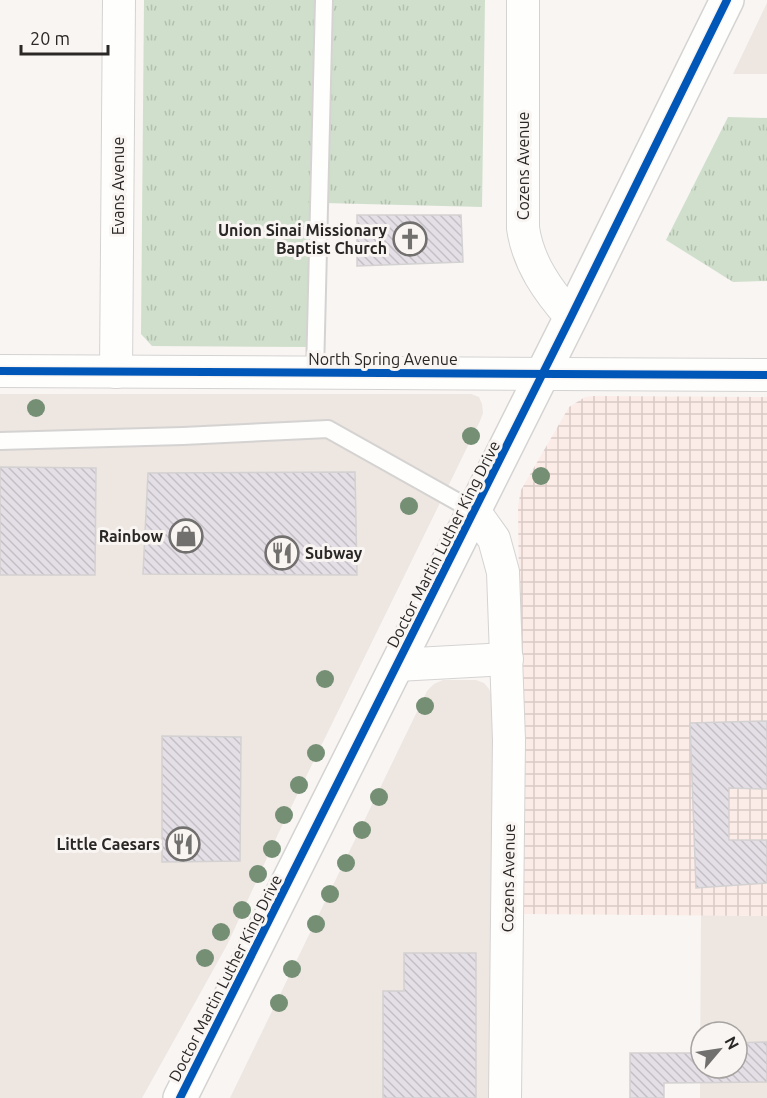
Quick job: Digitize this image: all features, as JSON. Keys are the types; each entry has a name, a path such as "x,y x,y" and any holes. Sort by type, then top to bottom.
{"main road":[{"name":"Doctor Martin Luther King Drive","path":"180,1098 727,0"}],"street":[{"name":"Evans Avenue","path":"116,372 119,0"},
{"name":"Cozens Avenue","path":"523,0 523,228 526,245 542,280 571,317"},
{"name":"North Spring Avenue","path":"0,371 767,375"},
{"name":"Cozens Avenue","path":"474,511 494,539 503,572 509,740 506,1098"},
{"path":"397,665 507,659"}],"lane":[{"path":"315,373 324,0"},
{"path":"0,441 328,429 474,511"}],"shaded area":[{"path":"767,3 767,74 733,74"},
{"path":"0,394 471,394 479,397 482,404 483,413 480,421 278,834 227,945 142,1098 0,1098"},
{"path":"585,397 767,397 767,916 523,914 518,506 521,490 569,407"},
{"path":"443,680 476,680 484,683 493,701 489,1098 230,1098 427,691 434,684"},
{"path":"701,915 767,916 767,1098 700,1098 700,1080 749,1080 749,1020 700,1020"}],"green space":[{"path":"144,0 319,0 311,347 152,346 141,334"},
{"path":"329,0 485,0 482,207 324,203"},
{"path":"728,117 767,118 767,281 733,282 666,240"}],"building":[{"name":"Union Sinai Missionary Baptist Church","path":"357,215 461,215 463,262 357,266"},
{"path":"0,467 96,468 95,575 0,575"},
{"path":"355,472 357,575 143,574 148,473"},
{"path":"767,721 767,789 729,788 729,840 767,840 767,883 696,888 690,723"},
{"path":"162,736 241,737 240,861 162,862"},
{"path":"404,953 476,953 476,1098 383,1098 383,991 404,991"},
{"path":"767,1042 767,1082 664,1083 664,1098 630,1098 630,1053 689,1053 689,1080 749,1080 749,1043"}],"cycle path":[{"path":"180,1098 727,0"},
{"path":"0,371 767,375"}],"place":[{"name":"Union Sinai Missionary Baptist Church","path":"410,239"},
{"name":"Rainbow","path":"186,536"},
{"name":"Subway","path":"282,553"},
{"name":"Little Caesars","path":"183,844"}]}
